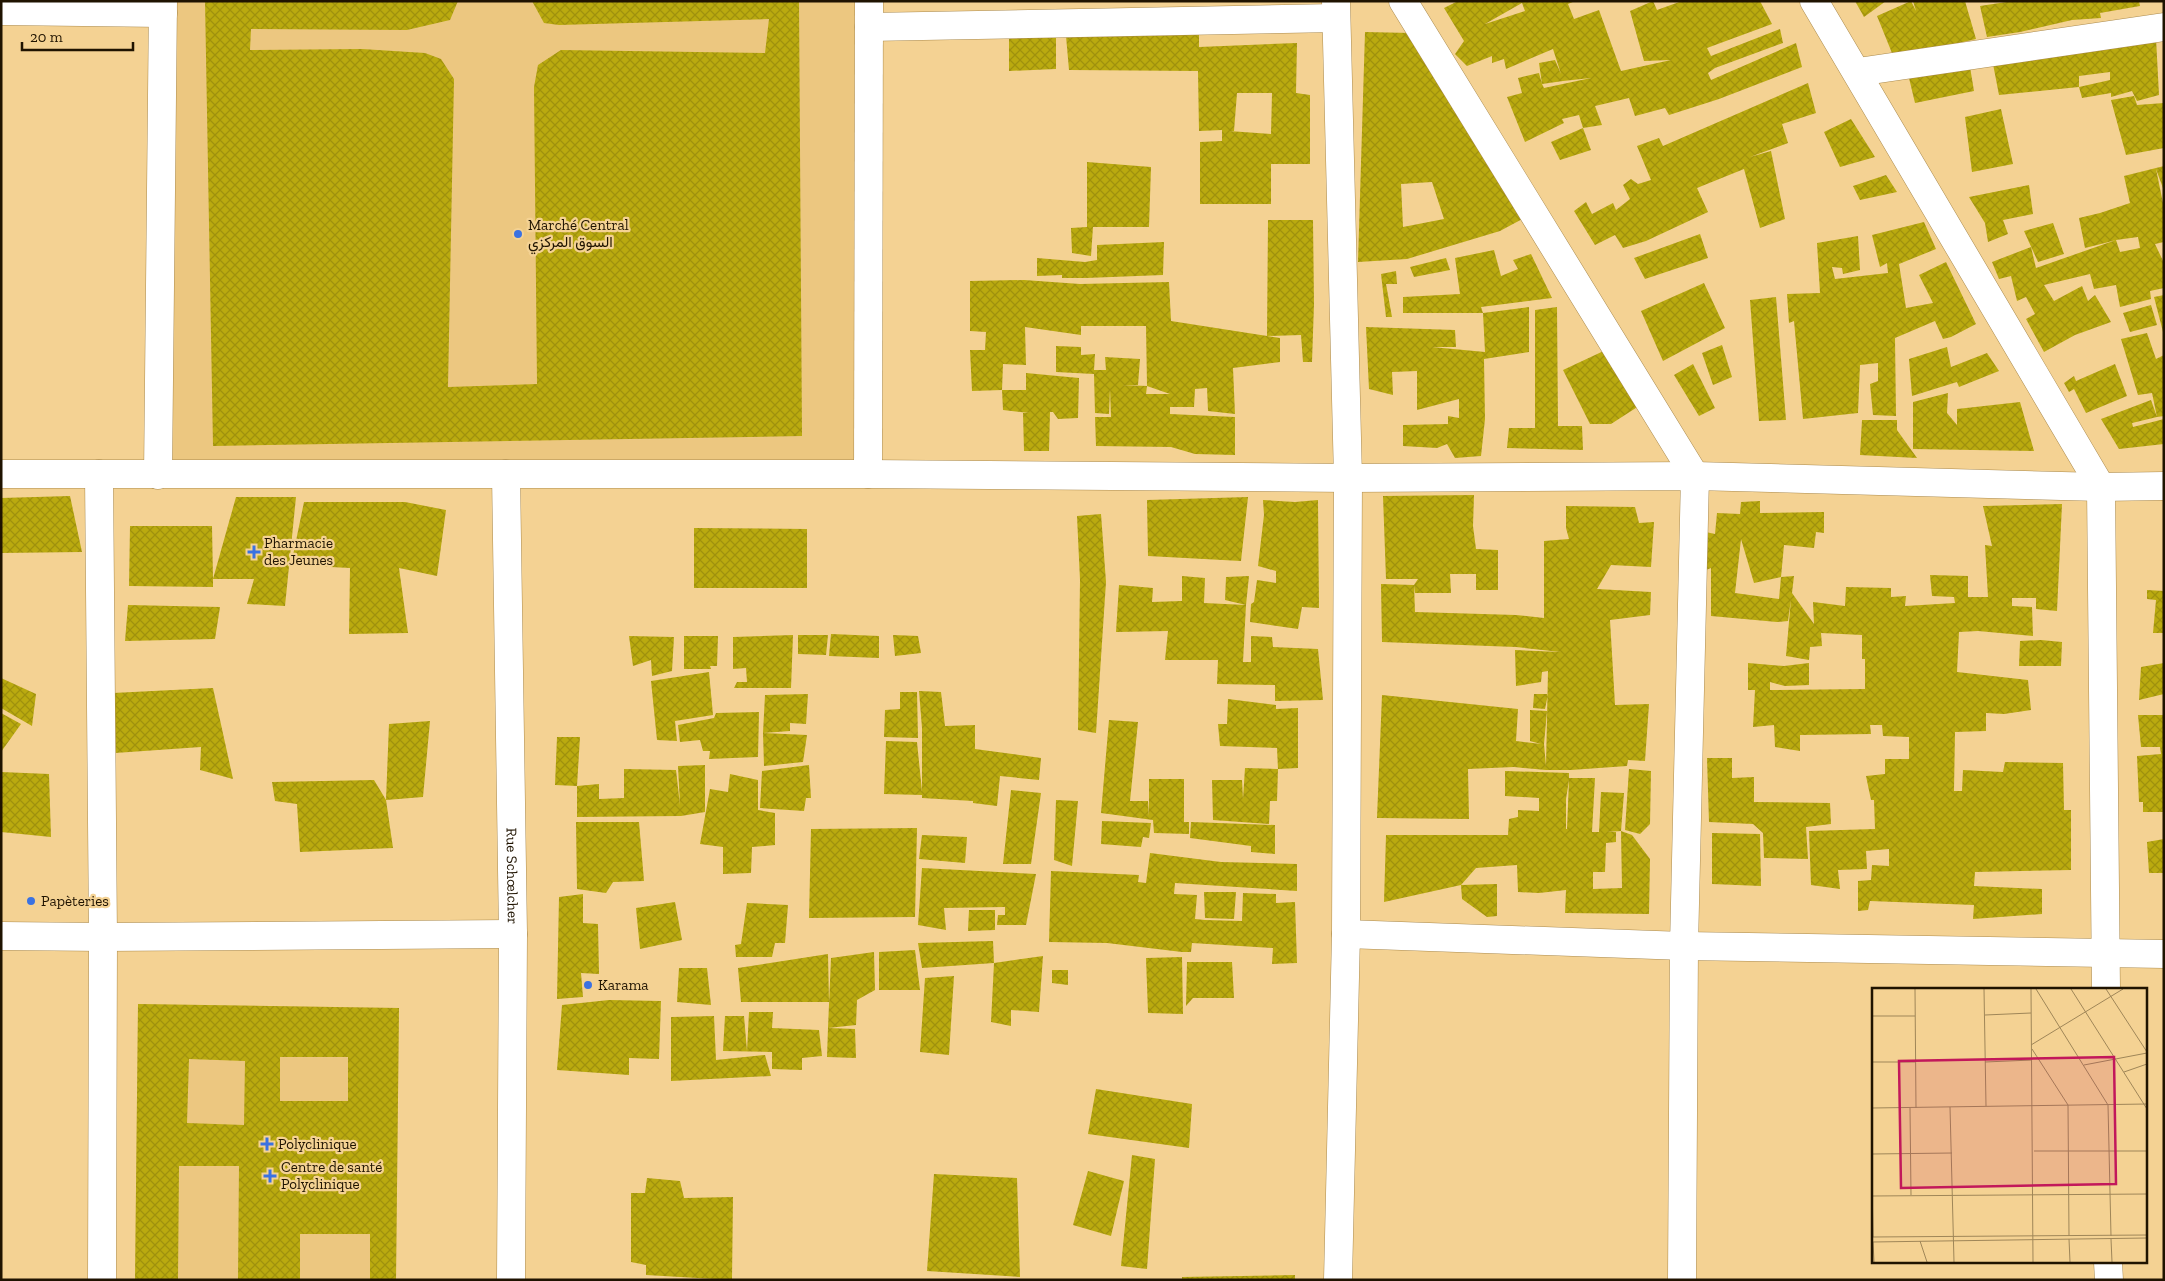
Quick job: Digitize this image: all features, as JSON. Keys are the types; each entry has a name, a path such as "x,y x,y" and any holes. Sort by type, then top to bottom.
{"street":[{"path":"1403,1 1695,476 1684,946 1682,1280"},
{"path":"1814,1 1858,72 2101,487 2106,988"},
{"path":"1,11 163,7 158,475"},
{"path":"868,474 869,14 1336,10 1348,478 1346,934 1338,1280"},
{"path":"1858,72 2164,27"},
{"path":"1,474 868,474 1348,478 1695,476 2101,487 2164,486"},
{"path":"99,474 103,937 102,1280"},
{"name":"Rue Schœlcher","path":"506,474 513,934 511,1280"},
{"path":"1,936 513,934"},
{"path":"1346,934 1684,946 2164,954"},
{"path":"2108,1264 2109,1280"}],"shaded area":[{"name":"Marché Central السوق المركزي","path":"173,1 869,1 860,466 167,467"},
{"name":"Polyclinique","path":"138,1004 399,1008 396,1280 135,1280"}],"building":[{"name":"Marché Central السوق المركزي","path":"205,1 458,1 450,20 407,30 251,29 250,50 362,49 425,53 441,59 454,79 448,387 537,384 534,87 538,65 561,50 765,53 769,19 559,25 544,23 532,1 799,1 802,436 213,446"},
{"path":"1458,1 1575,1 1568,4 1574,19 1599,10 1621,71 1671,60 1644,61 1630,11 1653,1 1657,10 1682,1 1760,1 1772,24 1707,48 1711,56 1780,29 1783,43 1715,68 1708,73 1711,80 1796,43 1802,67 1719,99 1669,115 1665,108 1635,116 1629,98 1595,106 1602,125 1583,128 1579,115 1562,119 1564,123 1525,142 1507,97 1522,93 1518,78 1539,73 1542,84 1539,63 1555,60 1561,74 1553,49 1506,69 1504,59 1492,63 1492,56 1467,66 1455,54 1464,41 1444,8","holes":["1522,3 1525,11 1485,24","1591,78 1544,88 1542,84"]},
{"path":"1855,1 1886,1 1864,17"},
{"path":"1911,1 1916,11 1913,1 1965,1 1976,39 1894,58 1877,16"},
{"path":"2013,1 2139,1 2140,6 2100,13 2101,18 2072,20 2020,32 1987,37 1980,6"},
{"path":"1056,32 1056,69 1009,71 1009,35"},
{"path":"1365,32 1411,33 1528,216 1500,231 1407,259 1358,262","holes":["1432,182 1444,219 1403,227 1401,184"]},
{"path":"1199,33 1199,47 1297,43 1296,93 1310,95 1310,164 1271,164 1271,204 1200,204 1200,142 1222,141 1222,130 1199,131 1198,71 1069,70 1066,36","holes":["1237,93 1272,93 1271,134 1229,131 1234,131"]},
{"path":"2156,38 2159,95 2137,101 2132,91 2111,97 2111,93 2082,98 2079,87 1999,95 1993,64","holes":["2110,72 2110,80 2079,87 2079,76"]},
{"path":"1969,61 1974,91 1915,103 1909,78"},
{"path":"1808,83 1816,113 1782,124 1788,143 1750,157 1771,151 1785,219 1760,228 1744,169 1697,188 1708,212 1646,241 1623,248 1615,235 1595,245 1574,211 1586,202 1592,214 1613,203 1616,210 1630,199 1623,185 1631,179 1638,184 1651,180 1637,146 1659,138 1663,146"},
{"path":"2134,96 2137,105 2164,103 2164,148 2126,155 2111,100"},
{"path":"2001,109 2013,164 1972,172 1965,117"},
{"path":"1851,119 1875,157 1840,167 1824,132"},
{"path":"1583,128 1591,150 1560,160 1551,142"},
{"path":"1087,162 1151,167 1149,227 1093,227 1091,256 1072,253 1071,228 1087,227"},
{"path":"2164,166 2164,191 2156,169 2164,208 2164,242 2155,244 2164,263 2164,288 2150,291 2151,299 2120,307 2116,285 2094,289 2090,274 2044,285 2054,301 2082,286 2088,301 2095,295 2111,322 2075,335 2044,352 2026,319 2035,314 2026,297 2017,301 2011,276 1999,279 1992,262 2031,247 2036,268 2116,240 2085,248 2079,218 2130,203 2124,176","holes":["2138,237 2140,248 2120,252 2116,240"]},
{"path":"1886,175 1897,192 1860,200 1853,186"},
{"path":"2029,185 2033,214 2003,220 2008,234 1988,242 1985,223 1969,197"},
{"path":"1268,220 1313,220 1314,304 1312,362 1303,362 1301,335 1267,336"},
{"path":"1924,222 1936,249 1899,264 1906,308 1933,303 1919,275 1946,262 1976,324 1943,339 1935,321 1895,338 1896,416 1873,415 1870,384 1878,381 1878,363 1860,365 1858,413 1803,419 1794,321 1789,323 1787,294 1820,293 1817,243 1858,236 1860,270 1843,274 1842,268 1832,267 1835,279 1888,273 1887,263 1880,267 1872,235"},
{"path":"2053,223 2064,254 2038,262 2024,231"},
{"path":"1700,234 1708,258 1645,279 1634,258"},
{"path":"1164,242 1163,275 1086,278 1062,278 1062,275 1037,276 1037,258 1085,262 1097,260 1097,245"},
{"path":"1494,250 1501,276 1518,269 1513,260 1531,254 1552,298 1481,307 1483,313 1403,313 1403,297 1460,294 1455,258"},
{"path":"1446,258 1450,270 1414,277 1410,267"},
{"path":"1396,271 1397,284 1386,284 1392,317 1386,317 1381,274"},
{"path":"1024,280 1080,284 1169,282 1171,321 1280,338 1280,362 1233,368 1235,414 1208,411 1207,388 1195,389 1194,407 1170,407 1170,414 1235,417 1235,455 1195,454 1171,447 1096,446 1095,417 1111,417 1110,389 1109,414 1095,413 1094,374 1056,372 1056,346 1081,347 1081,355 1095,354 1094,370 1106,370 1105,357 1140,359 1138,385 1122,385 1147,386 1146,326 1081,326 1081,335 1025,327 1026,365 1003,364 1002,390 972,391 970,350 985,350 986,332 970,331 970,281","holes":["1147,386 1170,394 1146,394"]},
{"path":"1704,283 1725,328 1663,361 1641,311"},
{"path":"2164,295 2164,332 2163,332 2154,297"},
{"path":"1776,297 1786,420 1759,421 1750,300"},
{"path":"2151,305 2157,325 2130,332 2123,313"},
{"path":"1529,307 1529,352 1484,359 1485,419 1481,456 1455,458 1447,444 1437,448 1403,446 1403,425 1448,424 1448,416 1459,418 1459,399 1417,410 1417,371 1392,372 1393,395 1369,389 1366,327 1455,330 1456,347 1432,347 1485,352 1483,313"},
{"path":"1557,307 1558,426 1582,426 1583,450 1507,448 1509,428 1535,428 1535,310"},
{"path":"2147,333 2156,359 2164,355 2164,416 2157,417 2152,393 2138,395 2121,339"},
{"path":"1722,345 1732,377 1713,385 1702,353"},
{"path":"1947,347 1951,367 1987,353 1999,371 1959,387 1957,382 1912,396 1909,359"},
{"path":"1610,348 1642,404 1611,424 1590,424 1563,370"},
{"path":"1693,364 1715,408 1699,416 1674,375"},
{"path":"2115,364 2127,396 2086,413 2074,389 2069,392 2064,383 2074,376 2076,381"},
{"path":"1026,373 1079,378 1078,418 1058,419 1053,412 1050,412 1049,451 1024,451 1023,413 1029,413 1003,410 1002,390 1026,390"},
{"path":"1948,393 1947,413 1957,425 1957,409 2020,402 2034,451 1913,449 1913,402"},
{"path":"2151,400 2157,417 2132,423 2133,427 2164,419 2164,444 2119,449 2101,419"},
{"path":"1862,420 1897,420 1897,430 1917,458 1860,455"},
{"path":"1474,495 1473,526 1476,549 1498,550 1498,590 1476,590 1476,574 1450,574 1451,593 1415,593 1414,585 1418,579 1386,579 1383,496"},
{"path":"70,496 82,552 1,553 1,498"},
{"path":"236,497 296,497 285,606 247,604 254,579 213,579"},
{"path":"1248,497 1241,561 1148,556 1147,500"},
{"path":"1263,500 1295,502 1318,500 1319,608 1302,607 1298,629 1250,622 1251,604 1254,602 1257,580 1276,583 1276,571 1258,566 1264,515"},
{"path":"1760,501 1760,513 1824,512 1824,533 1816,532 1814,548 1784,545 1781,577 1794,576 1792,593 1814,624 1813,602 1845,606 1846,587 1891,588 1891,597 1906,596 1905,606 1955,603 1954,597 1932,596 1930,575 1968,576 1968,597 1988,597 1985,545 1992,546 1983,506 2062,504 2057,611 2036,609 2036,598 2012,598 2012,606 2032,607 2033,636 1978,631 1959,632 1957,672 2028,680 2031,710 2004,714 1986,713 1986,731 1955,732 1954,791 1962,791 1963,770 2003,772 2005,762 2063,763 2064,810 2071,810 2071,870 1975,872 1974,886 2042,889 2042,914 1973,919 1974,905 1870,901 1868,910 1858,911 1858,881 1871,880 1872,865 1889,866 1889,849 1866,851 1867,869 1838,870 1840,889 1811,885 1809,831 1875,829 1874,800 1871,800 1866,776 1885,774 1885,759 1909,759 1909,737 1883,736 1882,725 1870,725 1871,734 1800,735 1800,751 1775,747 1774,725 1753,727 1755,690 1748,690 1748,663 1784,666 1809,663 1809,685 1785,686 1770,682 1770,690 1865,689 1865,659 1862,659 1862,635 1821,633 1822,646 1810,647 1809,660 1786,656 1791,599 1788,621 1777,622 1711,616 1711,568 1701,572 1701,531 1715,534 1717,513 1740,514 1741,502","holes":["1741,539 1754,583 1781,577 1779,599 1735,593"]},
{"path":"304,502 405,502 446,510 437,576 399,568 408,633 349,634 350,568 291,565"},
{"path":"1566,506 1635,507 1639,523 1654,522 1651,567 1611,565 1597,589 1651,592 1650,615 1610,620 1615,705 1649,704 1645,761 1628,760 1627,766 1571,770 1514,767 1468,769 1469,819 1377,818 1382,695 1518,709 1516,741 1541,744 1530,741 1530,710 1547,711 1544,744 1546,766 1548,671 1542,672 1541,682 1516,686 1515,650 1561,652 1516,647 1382,642 1381,584 1414,585 1415,612 1516,615 1544,618 1544,541 1569,539 1566,528"},
{"path":"1101,514 1106,582 1096,733 1078,730 1080,580 1077,516"},
{"path":"130,526 212,526 213,587 129,586"},
{"path":"694,528 807,529 807,588 694,588"},
{"path":"1182,576 1205,578 1204,603 1246,605 1243,662 1251,662 1251,636 1272,637 1273,647 1318,649 1323,700 1275,701 1275,685 1217,684 1218,660 1165,660 1168,631 1116,632 1119,585 1153,588 1152,602 1182,601"},
{"path":"1249,576 1246,605 1225,600 1226,577"},
{"path":"2147,590 2164,591 2164,633 2153,633 2156,600 2147,599"},
{"path":"128,605 220,607 215,639 125,641"},
{"path":"831,634 879,636 879,658 829,656"},
{"path":"793,635 791,688 734,688 737,682 747,682 746,668 733,669 733,637"},
{"path":"798,635 828,635 826,655 798,654"},
{"path":"893,635 918,636 921,653 895,656"},
{"path":"629,636 674,637 672,671 652,676 651,660 633,666"},
{"path":"684,636 718,636 717,666 710,666 711,669 684,669"},
{"path":"2020,641 2062,642 2061,666 2019,666"},
{"path":"2164,663 2164,694 2139,700 2141,667"},
{"path":"709,672 713,715 675,721 677,741 657,740 651,681"},
{"path":"1,678 36,694 32,726 1,708"},
{"path":"213,688 233,779 200,770 201,747 115,753 113,693"},
{"path":"919,691 941,692 945,726 975,725 975,749 1041,758 1039,780 1000,776 997,806 973,803 973,801 922,798 922,795 884,794 886,741 917,742 922,792 922,728"},
{"path":"900,692 917,692 918,738 884,737 885,710 900,709"},
{"path":"808,694 806,724 790,723 790,731 763,733 765,695"},
{"path":"1534,694 1548,694 1545,709 1533,708"},
{"path":"1228,699 1276,705 1276,709 1298,708 1298,768 1278,769 1277,748 1220,746 1218,724 1227,724"},
{"path":"759,712 758,757 709,759 710,751 703,751 700,740 680,742 678,725 714,718 716,713"},
{"path":"1,713 21,724 1,752"},
{"path":"2138,715 2164,715 2164,812 2143,812 2143,802 2139,802 2137,756 2161,754 2160,747 2141,747"},
{"path":"1109,720 1138,722 1130,801 1148,801 1149,816 1149,779 1184,779 1184,822 1189,822 1189,834 1154,833 1153,820 1101,813"},
{"path":"430,721 423,797 386,800 389,724"},
{"path":"763,733 807,735 803,762 764,766"},
{"path":"557,737 580,737 577,786 555,785"},
{"path":"1707,758 1732,758 1732,778 1754,777 1754,802 1830,803 1831,824 1806,827 1808,859 1764,858 1763,833 1753,824 1709,822"},
{"path":"705,765 705,812 681,816 577,817 577,786 599,784 599,799 624,798 624,769 676,770 680,805 678,766"},
{"path":"809,765 811,798 806,798 804,811 760,808 762,771"},
{"path":"1245,768 1278,769 1277,801 1270,801 1269,824 1213,820 1212,780 1242,780 1243,799"},
{"path":"1629,769 1651,771 1650,824 1640,834 1625,830"},
{"path":"1505,771 1569,773 1569,778 1595,778 1592,832 1599,832 1601,792 1624,793 1621,831 1632,835 1650,859 1649,914 1565,913 1566,890 1539,893 1518,892 1517,865 1476,868 1461,885 1384,902 1386,835 1508,835 1509,819 1518,817 1518,810 1539,811 1539,798 1505,796","holes":["1569,780 1567,829 1566,799","1621,831 1622,888 1593,889 1593,872 1605,872 1606,843 1616,842 1616,832 1607,832"]},
{"path":"1,772 49,774 51,837 1,832"},
{"path":"730,774 758,780 758,810 775,813 775,845 752,847 751,873 723,874 723,847 700,844 710,789 728,792"},
{"path":"374,780 386,800 393,848 300,852 297,804 275,801 272,782"},
{"path":"1011,790 1041,793 1031,864 1003,864"},
{"path":"1056,800 1078,801 1072,866 1054,860"},
{"path":"1102,821 1151,823 1149,838 1143,837 1141,847 1101,844"},
{"path":"576,822 639,822 644,881 613,882 606,893 577,889"},
{"path":"1191,822 1275,825 1275,854 1251,852 1251,846 1190,838"},
{"path":"917,828 915,917 809,918 811,829"},
{"path":"1712,833 1760,834 1761,886 1712,884"},
{"path":"922,835 967,837 965,863 919,859"},
{"path":"2164,839 2164,873 2149,873 2147,842"},
{"path":"1150,853 1221,862 1297,864 1297,891 1175,883 1174,894 1197,895 1195,919 1205,920 1242,921 1243,893 1276,894 1276,903 1295,902 1297,963 1272,964 1273,948 1192,943 1191,952 1182,952 1107,943 1049,942 1051,871 1139,875 1138,882 1146,883"},
{"path":"922,868 1036,874 1026,925 997,925 998,915 1005,915 1005,907 944,908 946,930 918,925"},
{"path":"1497,884 1497,916 1487,917 1462,899 1461,885"},
{"path":"1204,892 1236,892 1234,919 1205,918"},
{"path":"583,894 583,923 598,924 599,974 581,973 583,997 557,999 559,897"},
{"path":"675,902 682,940 640,949 636,908"},
{"path":"747,903 788,905 785,943 775,943 772,957 736,957 735,945 741,944"},
{"path":"969,910 995,910 995,930 968,931"},
{"path":"993,941 994,963 922,968 918,943"},
{"path":"915,950 920,990 879,990 879,952"},
{"path":"874,952 875,990 857,1000 856,1025 828,1028 831,958"},
{"path":"828,954 829,1002 741,1002 738,968"},
{"path":"1043,956 1039,1012 1011,1010 1011,1026 991,1022 994,963"},
{"path":"1182,957 1183,1014 1148,1013 1146,958"},
{"path":"1187,962 1232,962 1234,998 1193,998 1186,1006"},
{"path":"679,968 707,968 711,1005 677,1002"},
{"path":"1052,970 1068,970 1068,985 1052,983"},
{"path":"954,976 949,1055 920,1052 925,978"},
{"path":"609,1000 661,1001 659,1059 629,1058 629,1075 557,1070 562,1005"},
{"name":"Polyclinique","path":"138,1004 399,1008 396,1280 370,1280 370,1234 300,1234 300,1280 238,1280 239,1166 179,1166 178,1280 135,1280","holes":["280,1057 348,1057 348,1101 280,1101","189,1059 245,1061 244,1125 187,1123"]},
{"path":"749,1012 773,1012 772,1028 819,1030 822,1056 802,1058 802,1070 772,1069 772,1052 723,1051 725,1016 744,1016 747,1051"},
{"path":"714,1016 716,1060 765,1055 771,1076 671,1081 671,1017"},
{"path":"828,1028 855,1029 856,1058 827,1057"},
{"path":"1096,1089 1192,1104 1189,1148 1088,1134"},
{"path":"1132,1155 1155,1159 1147,1269 1121,1266"},
{"path":"1088,1171 1124,1181 1111,1236 1073,1225"},
{"path":"934,1174 1017,1178 1020,1277 927,1271"},
{"path":"647,1178 680,1181 684,1198 733,1197 732,1280 646,1275 646,1265 631,1262 631,1193 645,1193"},
{"path":"1295,1275 1295,1280 1182,1280 1182,1277"}],"place":[{"name":"Marché Central السوق المركزي","path":"518,234"},
{"name":"Pharmacie des Jeunes","path":"254,552"},
{"name":"Papèteries","path":"31,901"},
{"name":"Karama","path":"588,985"},
{"name":"Polyclinique","path":"267,1144"},
{"name":"Centre de santé Polyclinique","path":"270,1176"}]}
